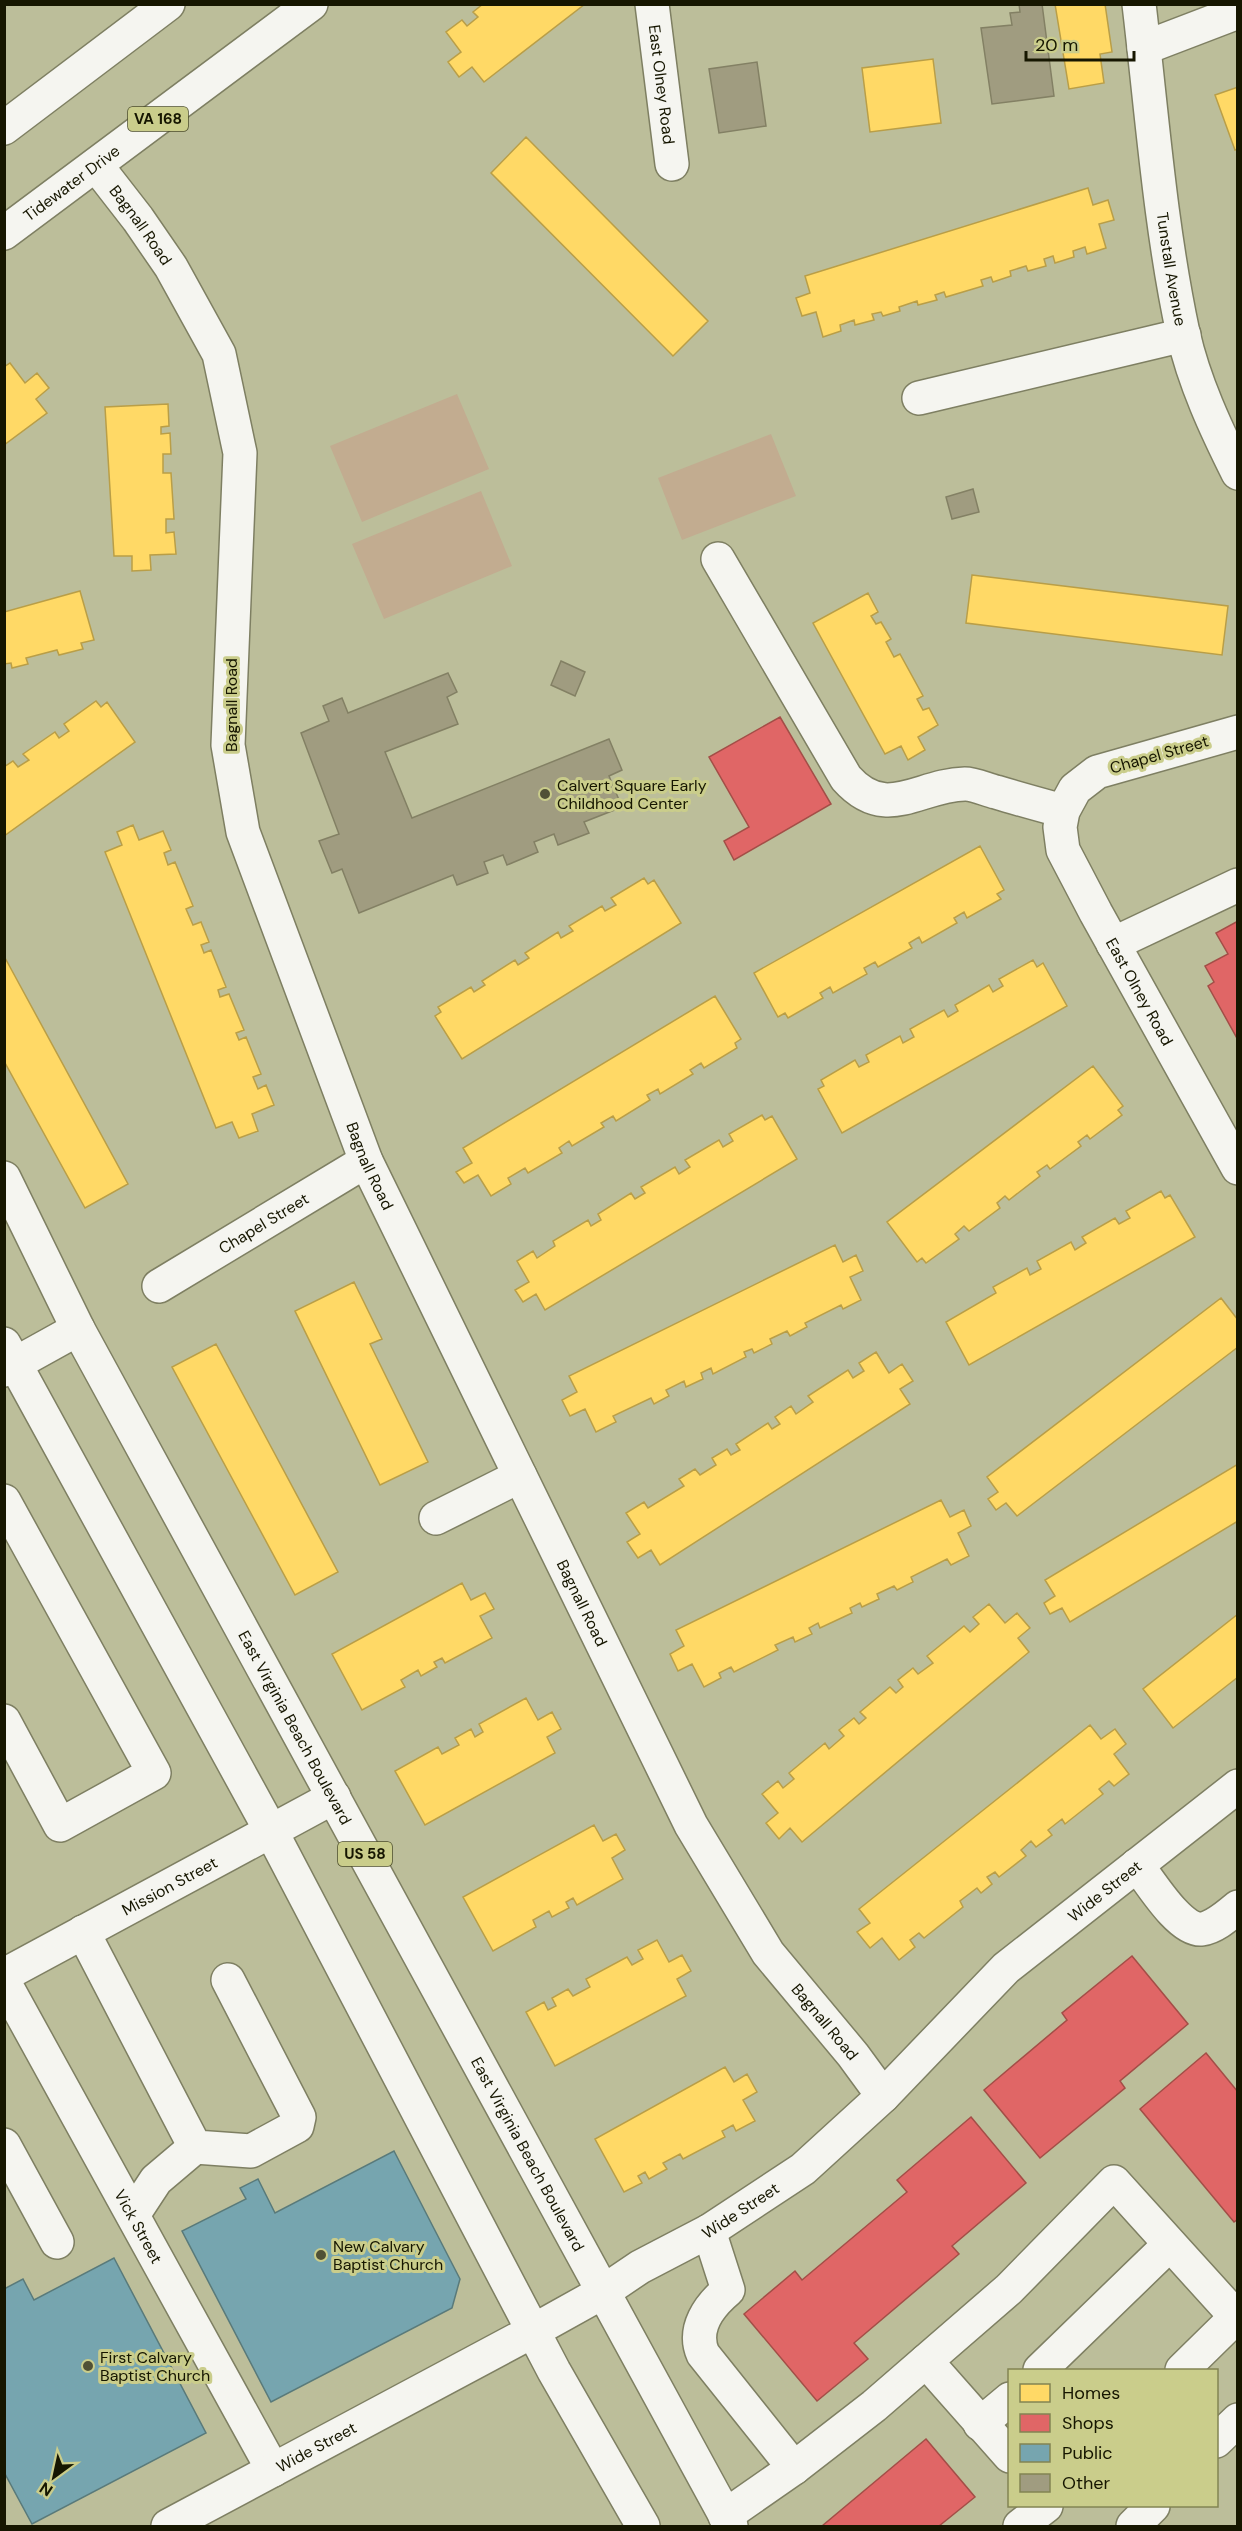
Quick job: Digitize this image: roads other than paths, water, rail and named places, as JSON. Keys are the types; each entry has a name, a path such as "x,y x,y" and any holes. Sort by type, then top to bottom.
{"main road":[{"path":"4,128 168,4"},
{"name":"Tidewater Drive","path":"4,233 311,4"},
{"name":"East Olney Road","path":"652,4 672,164"},
{"name":"Tunstall Avenue","path":"919,398 1184,335 1165,224 1139,4"},
{"path":"1144,48 1238,12"},
{"name":"Bagnall Road","path":"96,165 138,219 171,267 219,354 240,453 228,745 243,832 366,1161 691,1825 768,1953 853,2055 883,2096"},
{"path":"1184,335 1213,422 1238,473"},
{"path":"718,559 846,778 857,790 880,801 901,801 931,789 967,784 1063,811"},
{"name":"Chapel Street","path":"1063,811 1075,789 1097,772 1238,732"},
{"name":"East Olney Road","path":"1063,811 1060,827 1063,850 1238,1168"},
{"path":"1113,944 1238,885"},
{"name":"Chapel Street","path":"159,1286 366,1161"},
{"name":"East Virginia Beach Boulevard","path":"4,1178 78,1329 728,2521"},
{"path":"78,1329 8,1360 271,1832 533,2331 643,2526"},
{"path":"436,1518 520,1476"},
{"path":"4,1501 154,1773 60,1825 4,1721"},
{"name":"Wide Street","path":"168,2526 603,2292 640,2267 709,2231 803,2169 883,2096 1006,1968 1238,1786"},
{"name":"Mission Street","path":"4,1975 334,1797"},
{"path":"1137,1865 1176,1917 1189,1926 1200,1930 1214,1925 1238,1907"},
{"path":"83,1932 195,2147"},
{"path":"133,2215 156,2180 195,2147 251,2151 297,2126 299,2117 228,1980"},
{"name":"Vick Street","path":"4,1982 273,2470"},
{"path":"4,2145 57,2242"},
{"path":"728,2521 874,2406 1009,2289 1114,2182 1237,2317 1183,2369"},
{"path":"709,2231 728,2290 709,2309 699,2334 699,2345 703,2354 794,2468"},
{"path":"1041,2369 1169,2245"},
{"path":"926,2361 1008,2454"},
{"path":"980,2424 1008,2401"},
{"path":"1218,2439 1238,2420"},
{"path":"1020,2526 1044,2507"},
{"path":"1133,2526 1151,2507"}],"place":[{"name":"Calvert Square Early Childhood Center","path":"545,794"},
{"name":"New Calvary Baptist Church","path":"321,2255"},
{"name":"First Calvary Baptist Church","path":"88,2366"}]}
